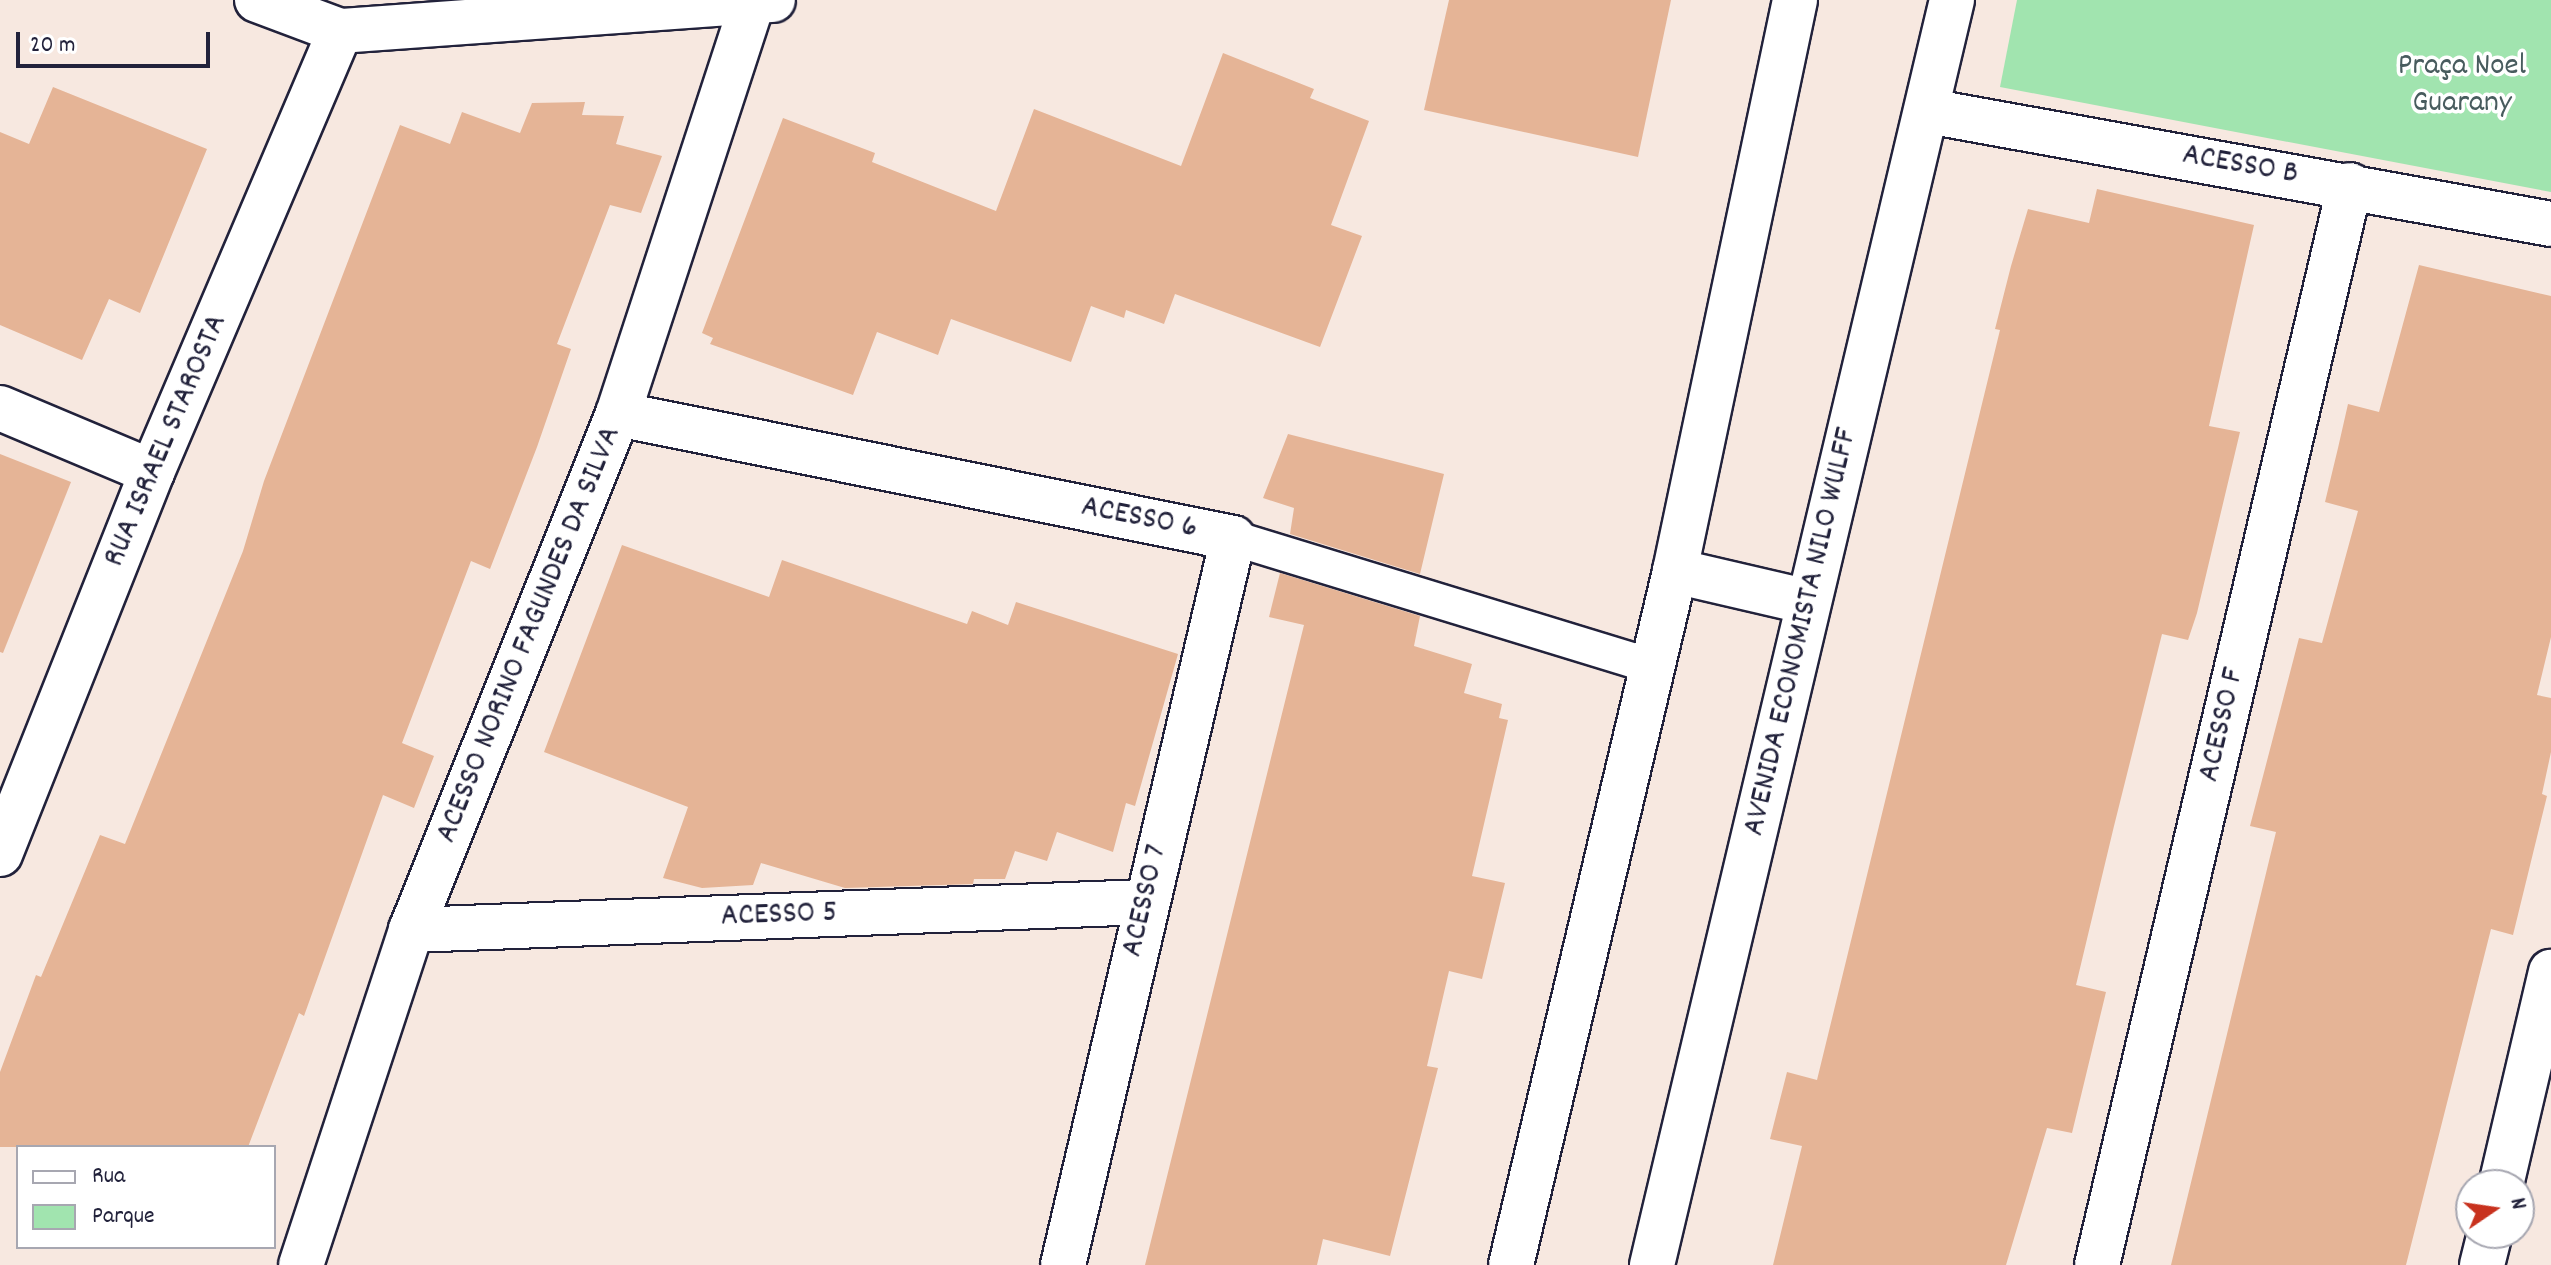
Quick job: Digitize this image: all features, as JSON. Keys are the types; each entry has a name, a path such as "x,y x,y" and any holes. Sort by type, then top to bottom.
{"street":[{"path":"257,0 340,31 762,2"},
{"path":"1511,1265 1649,665 1675,571 1795,0"},
{"name":"AVENIDA ECONOMISTA NILO WULFF","path":"1652,1265 1952,0"},
{"name":"ACESSO NORINO FAGUNDES DA SILVA","path":"303,1265 411,930 618,414 762,2"},
{"name":"RUA ISRAEL STAROSTA","path":"1,847 152,472 340,31"},
{"name":"ACESSO B","path":"1928,111 2350,185 2551,224"},
{"name":"ACESSO F","path":"2097,1265 2350,185"},
{"path":"0,408 152,472"},
{"name":"ACESSO 6","path":"618,414 1233,538"},
{"name":"ACESSO 7","path":"1063,1265 1233,538"},
{"path":"1675,571 1808,602"},
{"name":"ACESSO 5","path":"411,930 1146,902"},
{"path":"2505,1169 2551,972"}],"lane":[{"name":"ACESSO 6","path":"1233,538 1649,665"}],"green space":[{"name":"Praça Noel Guarany","path":"2017,0 2551,0 2551,192 2000,87"}],"building":[{"path":"1449,0 1671,0 1638,157 1424,110"},
{"path":"1223,53 1314,89 1310,98 1369,121 1331,225 1362,236 1320,347 1175,294 1164,324 1126,310 1124,318 1091,306 1071,362 951,319 938,355 877,332 853,395 710,344 713,338 702,333 783,118 875,153 872,162 996,211 1034,109 1181,166"},
{"path":"53,87 207,149 140,313 109,299 82,360 0,325 0,132 29,144"},
{"path":"585,102 582,115 624,116 616,144 662,156 641,213 610,205 557,344 571,349 490,569 471,561 402,743 434,756 414,808 383,795 304,1016 299,1013 249,1145 0,1147 0,1072 36,975 41,977 100,835 125,844 243,551 264,481 400,125 450,144 462,112 520,133 532,103"},
{"path":"2097,189 2254,225 2209,426 2240,432 2197,613 2188,640 2162,634 2114,826 2076,985 2106,992 2072,1133 2047,1128 2006,1265 1773,1265 1802,1146 1770,1139 1787,1072 1817,1080 2000,330 1995,329 2028,209 2089,223"},
{"path":"2419,265 2551,296 2551,637 2537,695 2551,698 2551,752 2542,794 2547,796 2513,935 2491,929 2406,1265 2171,1265 2276,832 2250,826 2299,638 2322,643 2358,511 2325,502 2348,404 2379,412"},
{"path":"1288,434 1444,474 1420,574 1290,534 1294,508 1263,498"},
{"path":"0,454 71,482 3,653 0,652"},
{"path":"622,545 769,597 782,560 967,624 972,611 1008,625 1016,602 1178,654 1135,806 1126,803 1113,852 1057,832 1047,861 1015,851 1005,879 974,879 973,884 845,888 761,863 753,885 702,888 663,878 688,807 544,752"},
{"path":"1280,573 1420,616 1414,646 1472,664 1464,693 1502,704 1499,718 1508,720 1472,876 1505,883 1482,979 1449,971 1427,1066 1438,1068 1390,1256 1323,1239 1317,1265 1145,1265 1304,625 1269,617"}]}
